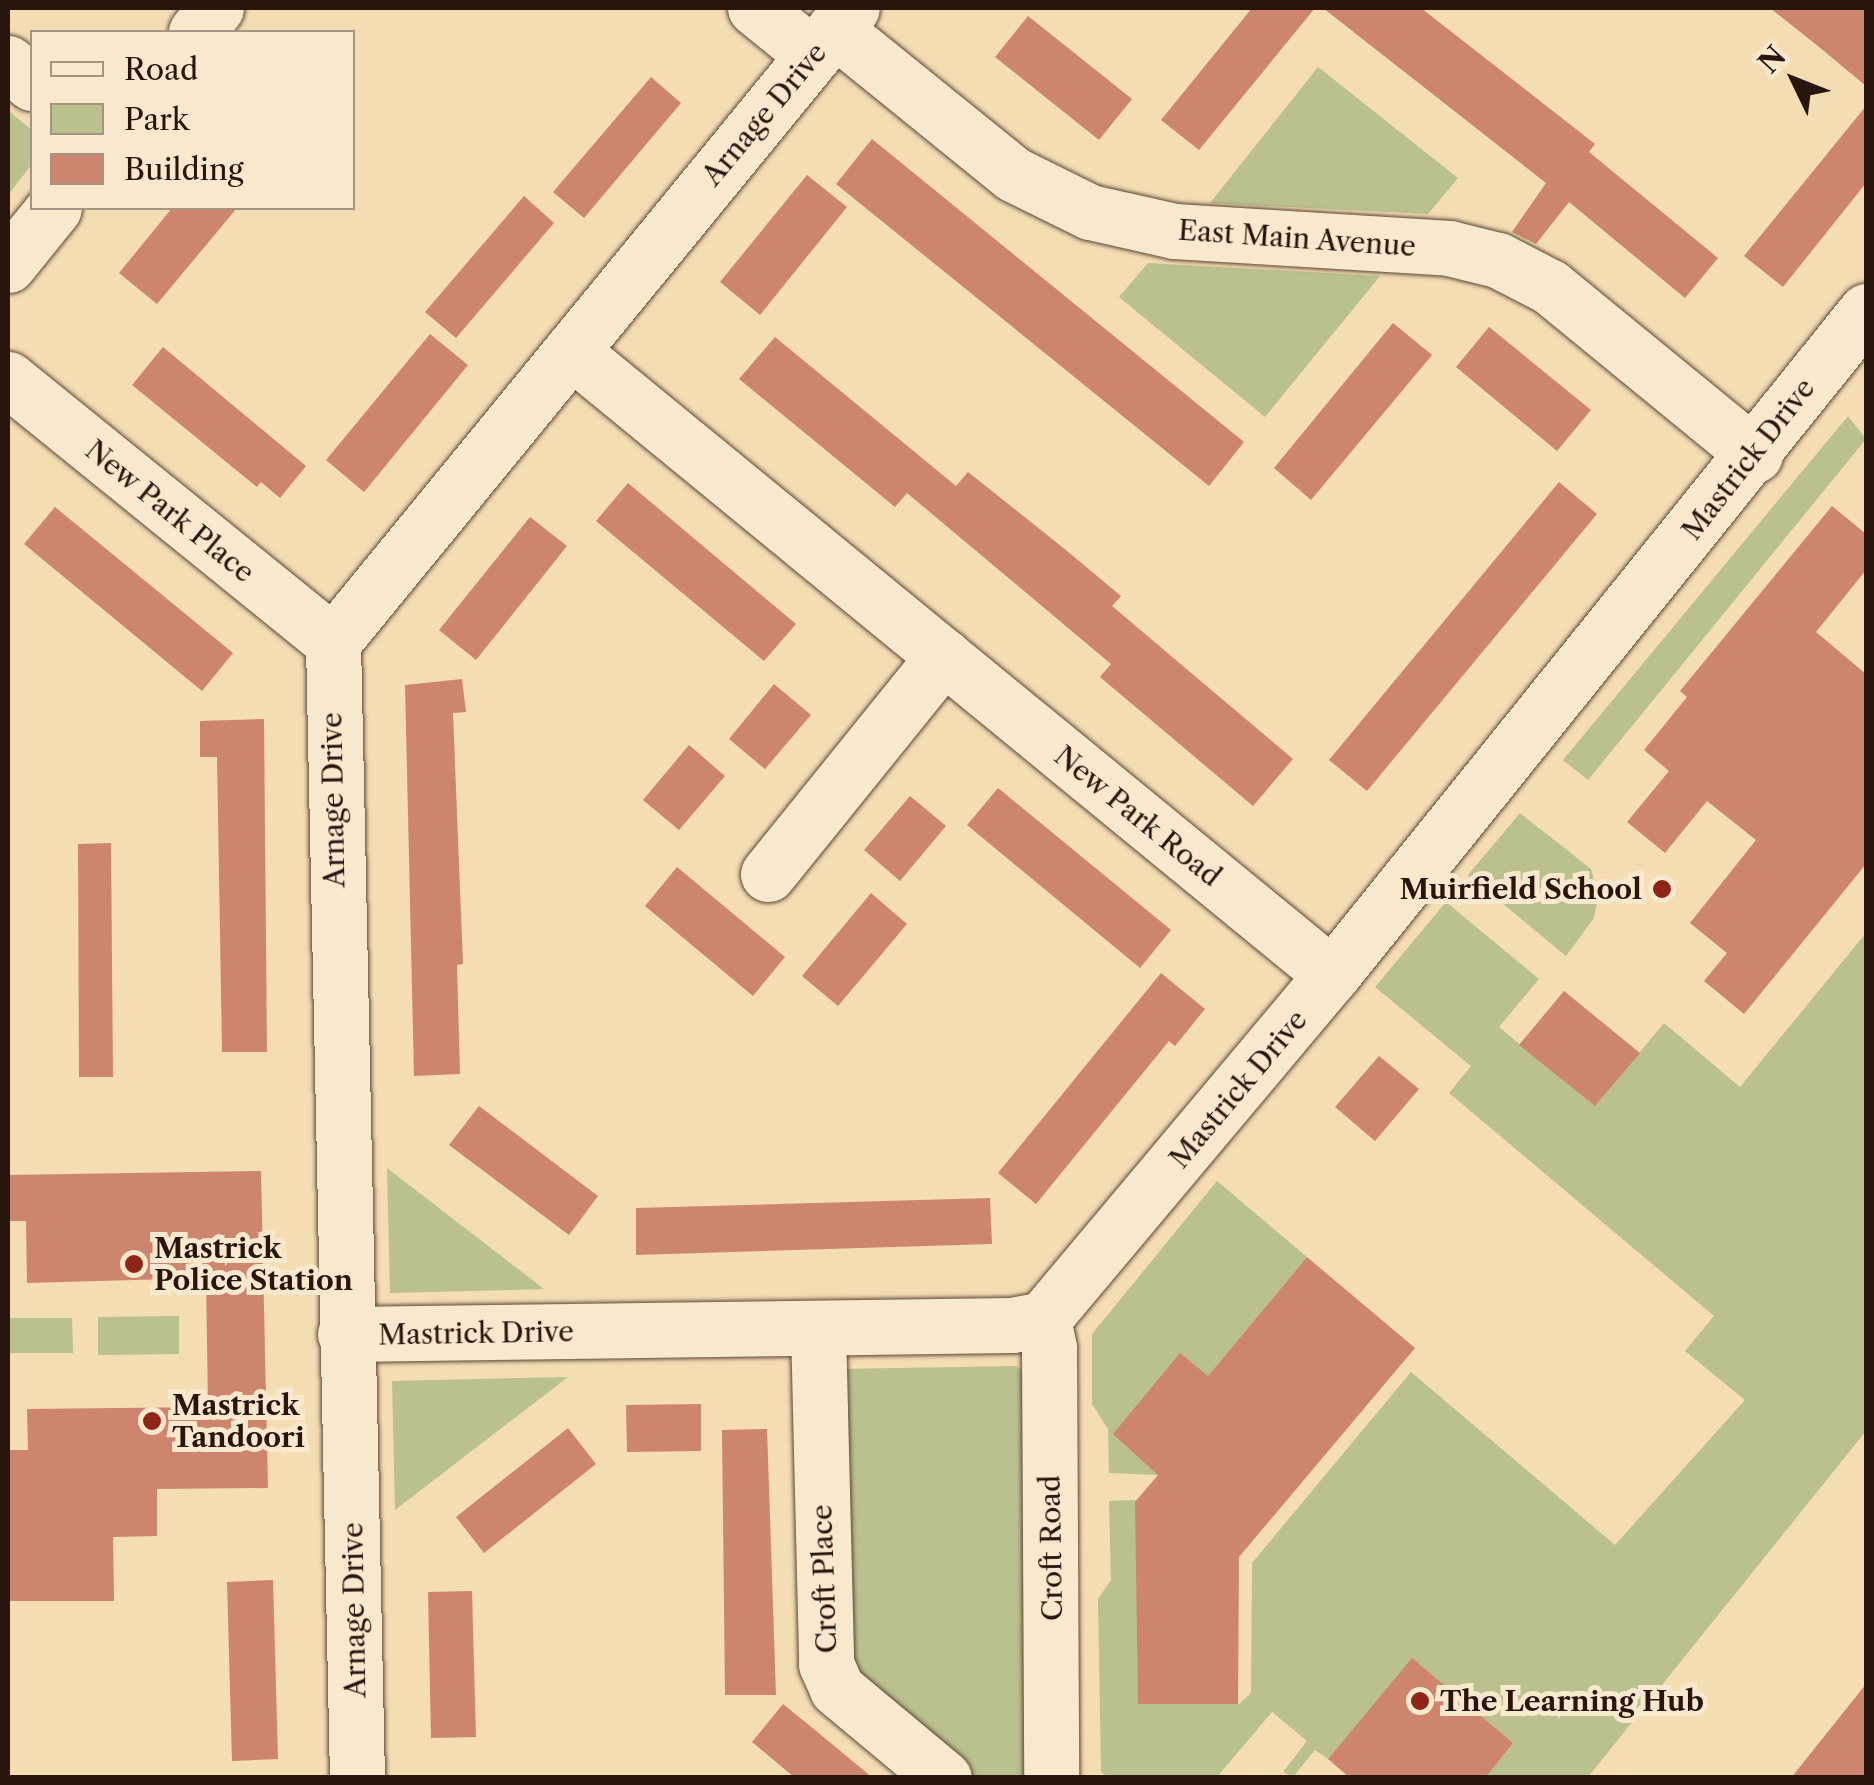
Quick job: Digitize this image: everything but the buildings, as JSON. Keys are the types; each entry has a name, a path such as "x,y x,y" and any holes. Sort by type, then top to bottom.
{"street":[{"path":"198,30 216,8"},
{"name":"East Main Avenue","path":"755,8 833,31 1013,174 1090,212 1174,231 1449,248 1498,260 1550,287 1755,454"},
{"name":"Arnage Drive","path":"358,1778 332,642 833,31"},
{"path":"8,63 30,81"},
{"path":"8,266 52,210"},
{"name":"Mastrick Drive","path":"345,1334 818,1328 1042,1319 1332,975 1755,454 1866,311"},
{"name":"New Park Road","path":"571,351 1332,975"},
{"name":"New Park Place","path":"8,379 332,642"},
{"path":"768,874 944,656"},
{"name":"Croft Road","path":"1042,1319 1050,1348 1051,1778"},
{"name":"Croft Place","path":"818,1328 826,1664 838,1689 944,1778"}],"green space":[{"path":"1318,67 1458,178 1428,214 1210,203"},
{"path":"8,110 30,128 30,167 8,195"},
{"path":"1148,263 1380,276 1265,417 1119,297"},
{"path":"1848,416 1866,439 1588,780 1563,760"},
{"path":"1520,813 1591,869 1598,895 1594,918 1566,956 1468,875"},
{"path":"1446,902 1539,979 1499,1027 1595,1106 1664,1023 1740,1087 1866,933 1866,1431 1588,1777 1485,1777 1513,1743 1412,1659 1328,1759 1315,1750 1293,1777 1283,1772 1307,1741 1272,1712 1217,1777 1108,1777 1101,1772 1098,1599 1111,1580 1109,1501 1137,1500 1138,1704 1239,1704 1251,1693 1252,1563 1411,1372 1615,1545 1745,1400 1685,1351 1714,1316 1449,1093 1471,1066 1375,987"},
{"path":"387,1168 544,1289 390,1293"},
{"path":"1217,1181 1307,1257 1208,1376 1158,1475 1109,1473 1108,1429 1092,1404 1092,1334"},
{"path":"179,1316 179,1354 98,1355 98,1317"},
{"path":"8,1318 72,1318 73,1353 8,1353"},
{"path":"1016,1366 1029,1375 1032,1762 1023,1777 970,1777 851,1677 839,1369"},
{"path":"568,1377 395,1510 392,1381"}],"place":[{"name":"Muirfield School","path":"1662,889"},
{"name":"Mastrick Police Station","path":"134,1264"},
{"name":"Mastrick Tandoori","path":"152,1421"},
{"name":"The Learning Hub","path":"1420,1701"}]}
